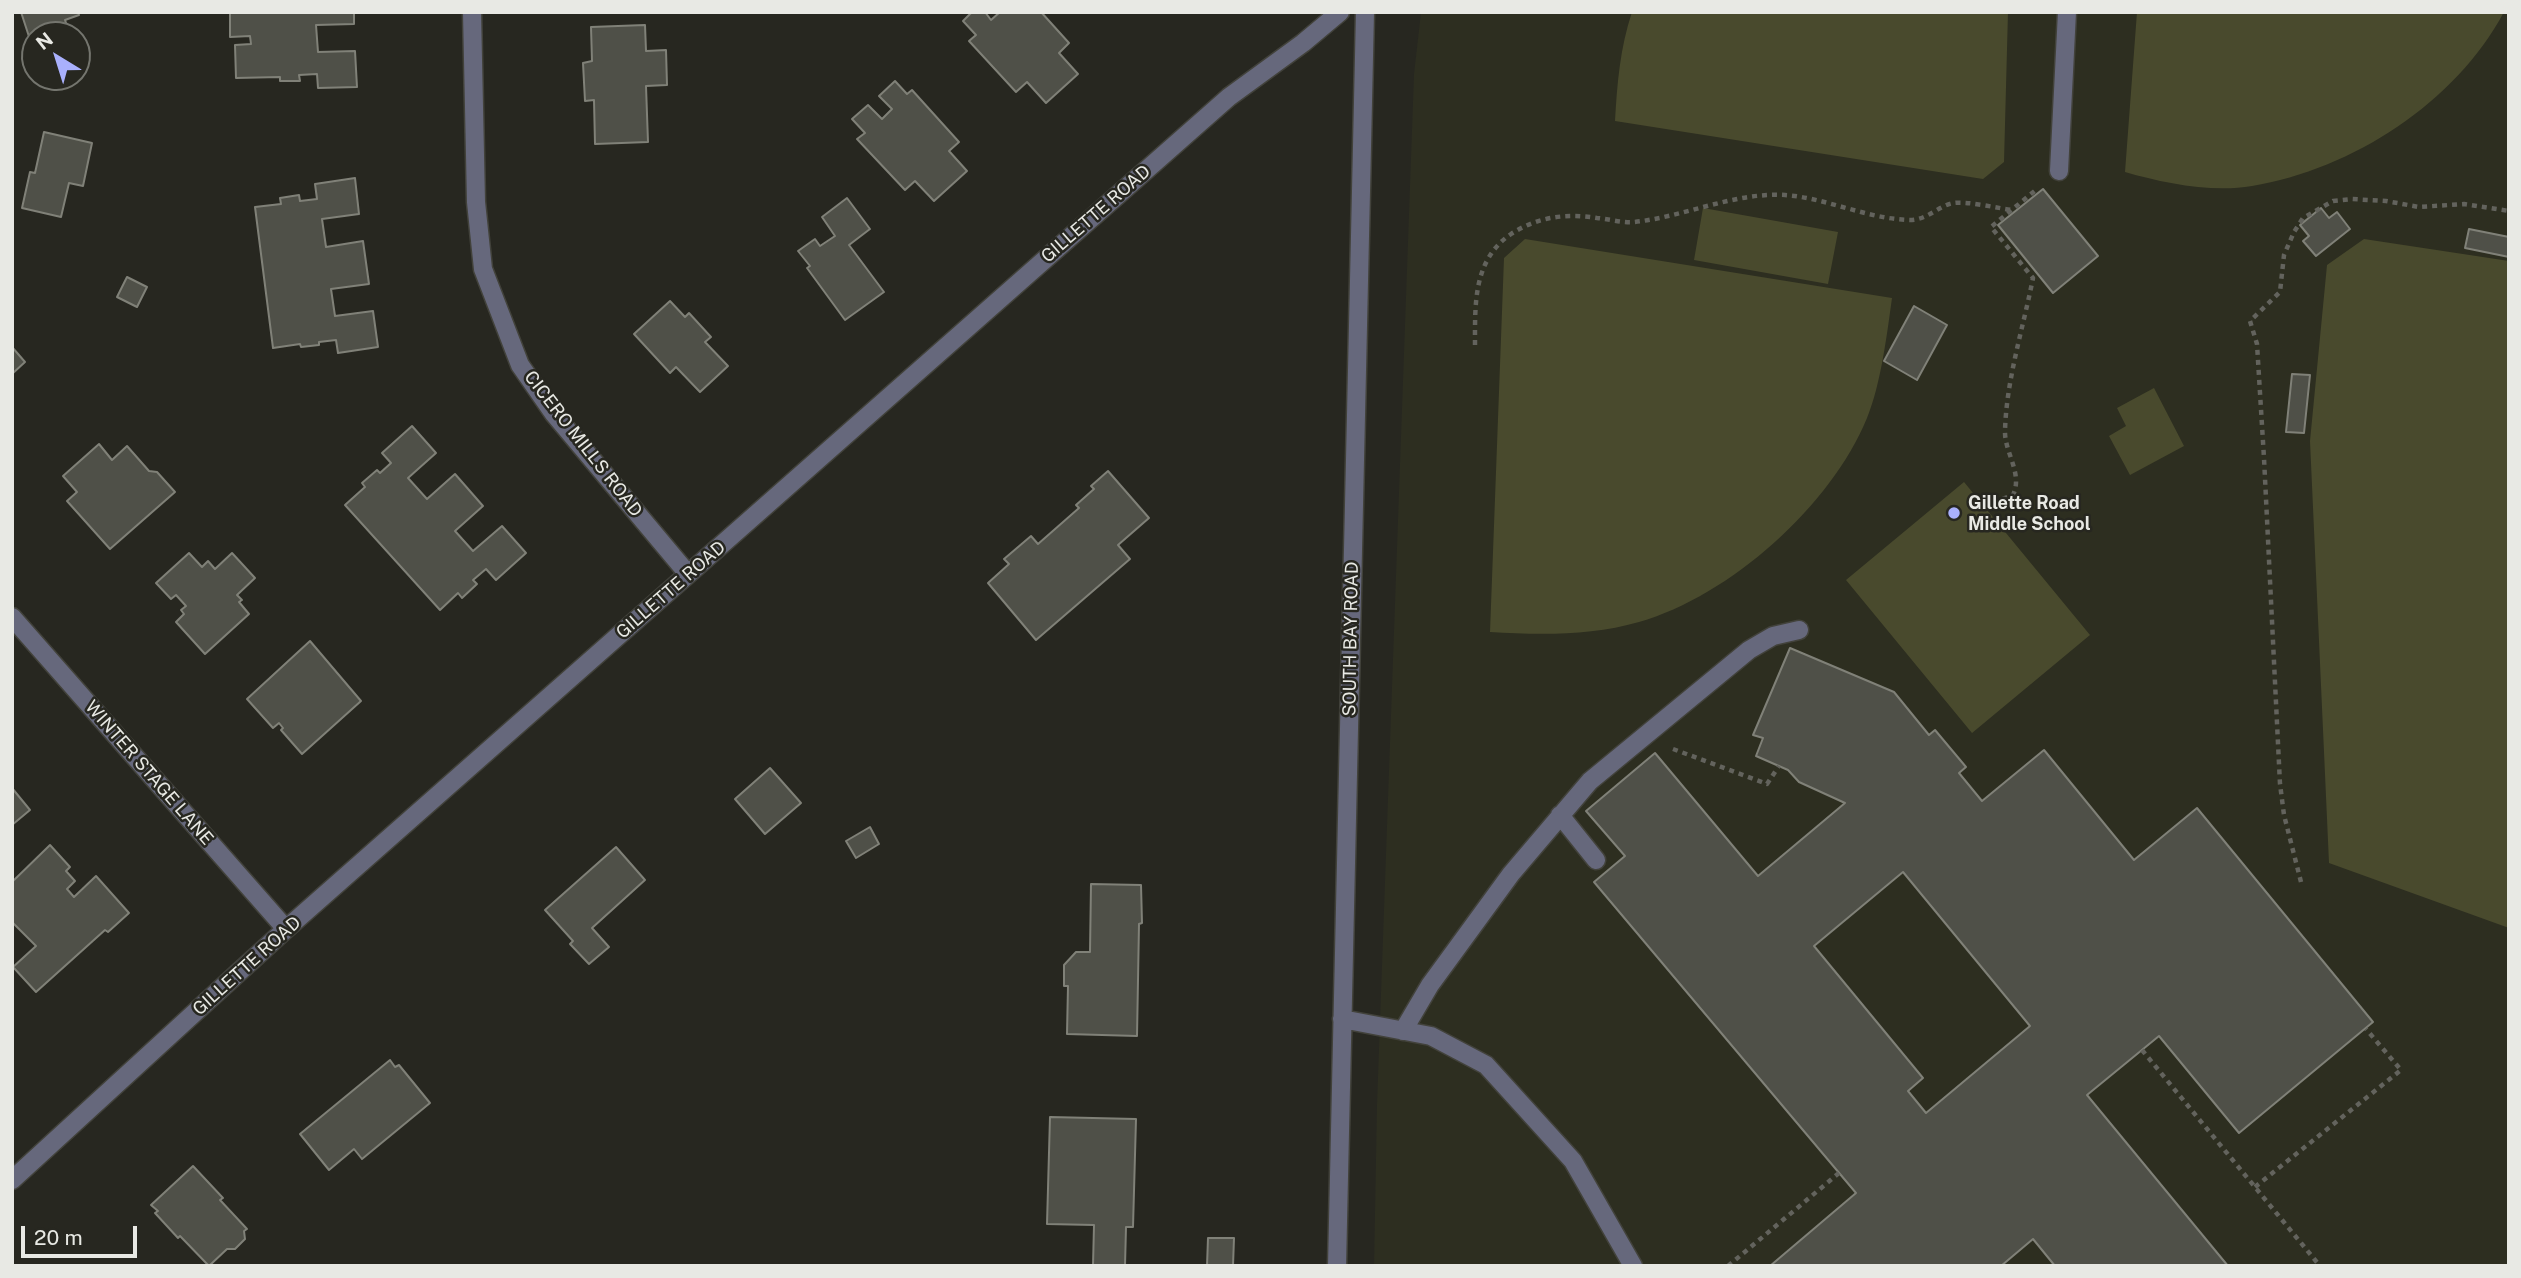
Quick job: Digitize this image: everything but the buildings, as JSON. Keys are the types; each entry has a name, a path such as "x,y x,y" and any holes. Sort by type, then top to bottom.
{"street":[{"name":"CICERO MILLS ROAD","path":"472,12 476,202 483,269 492,293 520,365 554,414 688,574"},
{"name":"GILLETTE ROAD","path":"12,1180 286,929 1229,97 1303,43 1340,12"},
{"name":"SOUTH BAY ROAD","path":"1336,1266 1365,12"},
{"path":"2059,171 2067,12"},
{"name":"WINTER STAGE LANE","path":"12,617 286,929"},
{"path":"1403,1031 1430,985 1503,885 1590,781 1749,650 1773,636 1799,630"},
{"path":"1560,815 1597,860"},
{"path":"1342,1019 1431,1036 1486,1065 1573,1161 1633,1266"}],"path":[{"path":"1984,506 2013,495 2016,489 2016,476 2005,437 2006,414 2034,278 1991,227 2059,171"},
{"path":"1475,345 1475,296 1479,275 1491,253 1508,236 1531,222 1559,216 1592,217 1630,223 1767,195 1801,197 1891,218 1913,220 1952,203 2012,210"},
{"path":"2301,882 2284,816 2280,784 2257,344 2250,321 2280,292 2284,255 2298,225 2303,218 2333,201 2352,199 2419,206 2464,204 2509,211"},
{"path":"1643,737 1767,784 1779,766"},
{"path":"2255,1187 2401,1070 2366,1029"},
{"path":"2142,1050 2320,1266"},
{"path":"1728,1266 1839,1174"}],"shaded area":[{"name":"Gillette Road Middle School","path":"1421,12 2509,12 2509,1266 1374,1266 1377,1104 1414,74"}],"green space":[{"path":"1632,12 2008,12 2004,162 1983,179 1615,121 1620,66"},
{"path":"2137,12 2504,12 2483,45 2458,75 2429,103 2398,127 2327,164 2290,177 2237,188 2204,188 2125,172"},
{"path":"1703,208 1838,232 1828,284 1694,260"},
{"path":"1525,239 1892,298 1883,359 1872,405 1851,451 1829,483 1774,543 1742,569 1708,592 1673,609 1621,627 1565,633 1490,632 1504,258"},
{"path":"2364,239 2509,261 2509,928 2329,863 2310,441 2327,265"},
{"path":"2154,388 2184,446 2130,475 2109,436 2126,426 2117,408"},
{"path":"1964,482 2090,635 1972,733 1846,580"}],"place":[{"name":"Gillette Road Middle School","path":"1954,513"}]}
